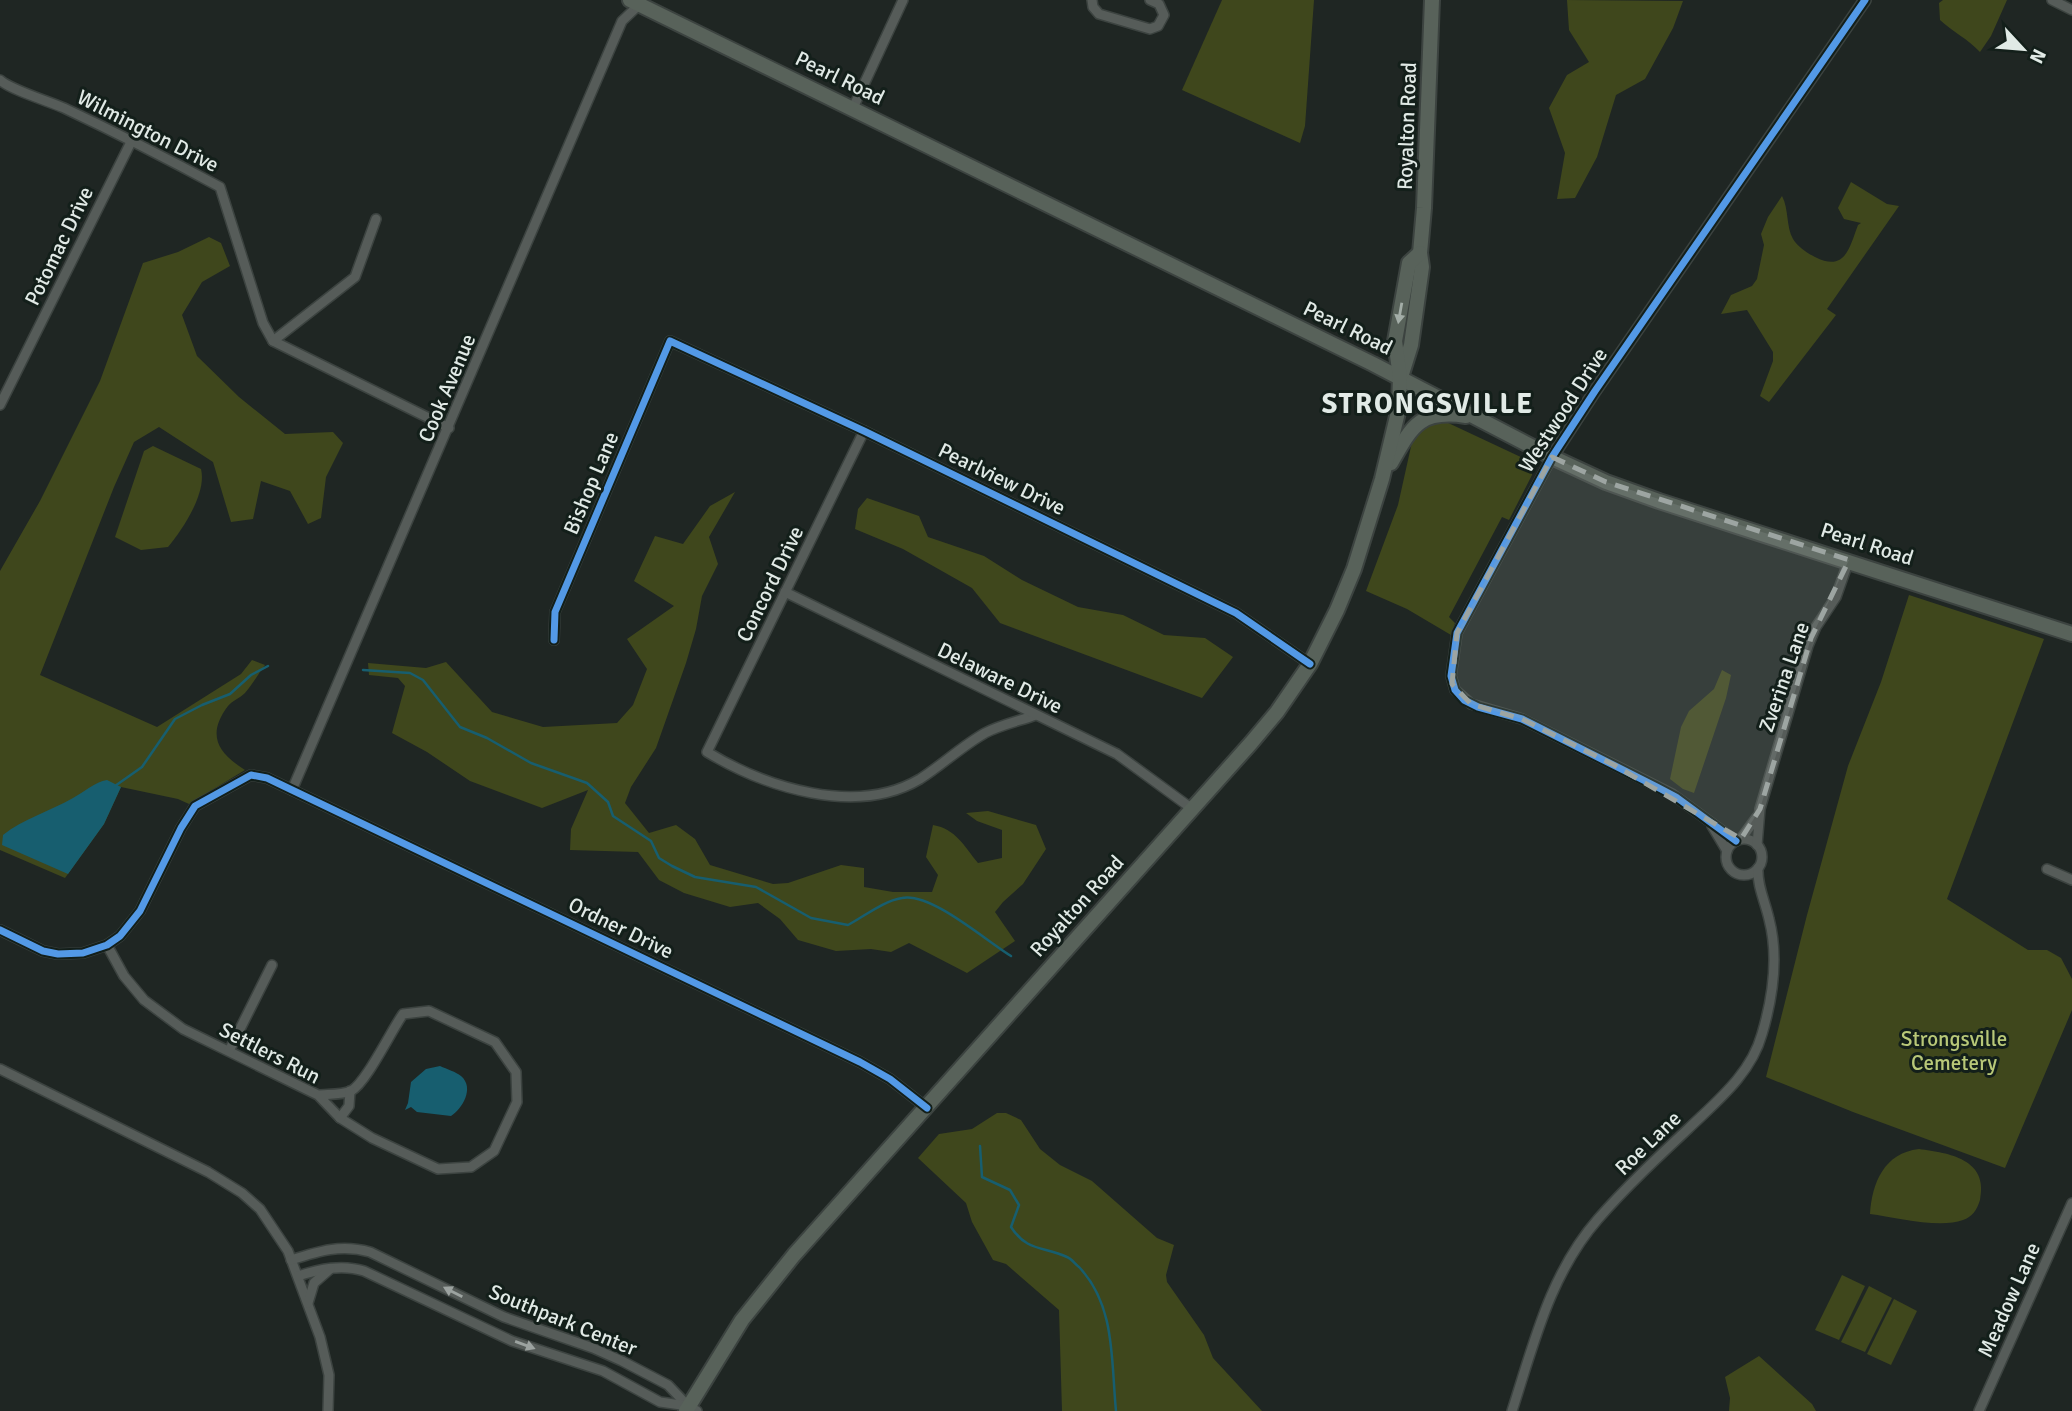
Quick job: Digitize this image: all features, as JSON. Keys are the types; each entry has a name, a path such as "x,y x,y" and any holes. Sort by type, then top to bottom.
{"main road":[{"name":"Royalton Road","path":"691,1409 742,1320 794,1255 1277,712 1310,664 1346,590 1382,480 1399,408 1400,377 1395,341 1409,263 1420,253 1432,0"},
{"name":"Pearl Road","path":"638,2 1400,377 1552,457 1606,482 2072,634"},
{"path":"1382,480 1396,453 1420,421 1441,413 1477,417"}],"street":[{"path":"853,108 903,0"},
{"path":"1092,0 1098,14 1150,29 1162,22 1164,15 1159,4 1150,0"},
{"name":"Westwood Drive","path":"1739,840 1709,822 1672,794 1522,719 1471,704 1459,695 1452,684 1451,665 1457,633 1552,457 1609,370 1866,0"},
{"path":"2052,0 2072,10"},
{"name":"Cook Avenue","path":"292,790 622,21 638,2"},
{"name":"Wilmington Drive","path":"0,80 6,86 37,96 132,140 220,187 263,323 274,341"},
{"name":"Potomac Drive","path":"0,405 132,140"},
{"path":"376,219 355,277 274,341 449,428"},
{"name":"Pearlview Drive","path":"670,341 863,431 1236,613 1310,664"},
{"name":"Bishop Lane","path":"554,640 555,612 670,341"},
{"name":"Concord Drive","path":"863,431 707,752 735,769 782,785 850,798 888,792 919,779 987,732 1035,715"},
{"name":"Zverina Lane","path":"1757,845 1760,809 1811,638 1836,597 1849,560"},
{"name":"Delaware Drive","path":"785,592 1117,754 1191,808"},
{"name":"Ordner Drive","path":"107,945 120,936 140,911 181,828 195,806 251,775 267,778 860,1062 890,1079 927,1108"},
{"name":"Zverina Lane","path":"1739,840 1760,809"},
{"name":"Westwood Drive","path":"1709,822 1727,851"},
{"path":"1739,875 1751,874 1758,868 1762,855 1757,845 1749,840 1739,840 1727,851 1727,864 1733,872 1762,896"},
{"name":"Roe Lane","path":"1512,1411 1548,1300 1563,1268 1578,1245 1598,1219 1637,1178 1728,1091 1756,1051 1770,1000 1774,958 1758,868"},
{"path":"2047,869 2072,880"},
{"path":"0,930 43,951 58,954 83,953 107,945"},
{"name":"Settlers Run","path":"107,945 124,976 144,1000 183,1029 318,1095 340,1118 372,1138 438,1169 471,1167 495,1151 517,1102 516,1072 495,1042 429,1011 403,1014 366,1077 350,1091"},
{"path":"229,1051 272,965"},
{"path":"0,1069 208,1172 236,1189 266,1216 292,1260 327,1359 330,1386 328,1411"},
{"path":"318,1095 350,1091 349,1106 340,1118"},
{"name":"Meadow Lane","path":"1979,1411 2072,1203"},
{"name":"Southpark Center","path":"292,1260 331,1248 370,1252 504,1317 614,1357 668,1385 691,1409"},
{"name":"Southpark Center","path":"298,1276 344,1267 364,1271 512,1341 603,1371 660,1402 691,1409"},
{"path":"308,1303 314,1283 331,1268"}],"highlighted area":[{"path":"1552,457 1606,482 1849,560 1811,638 1760,809 1741,839 1614,765 1522,719 1471,704 1452,684 1457,633"}],"green space":[{"path":"1222,0 1314,0 1305,126 1300,143 1182,90"},
{"path":"1567,0 1683,1 1673,28 1645,79 1616,95 1597,157 1575,198 1557,199 1565,153 1549,108 1567,75 1589,62 1569,30"},
{"path":"1943,0 2007,0 1991,36 1980,52 1940,20 1939,3"},
{"path":"1851,182 1887,204 1899,206 1827,309 1836,315 1769,402 1760,396 1773,361 1773,352 1747,310 1721,314 1731,295 1752,286 1757,279 1764,245 1761,234 1782,196 1791,234 1800,247 1825,261 1833,262 1844,256 1861,223 1844,219 1838,208"},
{"path":"209,237 221,243 230,266 202,282 182,315 197,356 239,397 285,434 333,432 343,443 326,477 321,518 308,524 290,491 261,481 253,519 231,522 213,462 159,427 134,442 40,675 157,727 241,674 252,660 265,665 245,693 228,706 218,726 218,743 222,750 245,770 189,804 178,799 121,787 104,824 65,878 0,850 0,571 40,501 100,381 143,263 178,252"},
{"path":"1444,421 1525,459 1532,469 1532,475 1509,520 1502,517 1449,617 1455,623 1451,635 1407,609 1366,591 1398,505 1412,442 1421,425"},
{"path":"153,446 201,469 202,479 192,510 168,547 141,550 115,537 144,451"},
{"path":"735,492 709,537 718,564 702,596 686,663 656,748 631,787 625,803 649,833 676,825 695,839 710,865 773,884 788,883 841,865 864,868 864,887 893,892 932,892 938,875 926,857 933,825 954,834 978,863 1002,858 1002,830 977,821 966,813 988,811 1036,825 1046,849 1023,884 995,912 1015,941 967,973 909,943 891,952 871,949 836,951 798,940 780,919 758,903 730,907 684,893 659,880 638,852 570,850 571,829 588,790 542,808 470,781 427,752 392,733 405,686 398,678 369,675 368,663 426,668 446,662 492,712 543,727 617,723 633,705 647,669 627,639 674,606 634,581 655,536 683,544 710,506"},
{"path":"867,498 919,516 928,537 984,556 1022,580 1078,607 1123,615 1164,635 1205,638 1233,657 1202,698 1000,623 972,588 903,549 855,529 858,509"},
{"name":"Strongsville Cemetery","path":"1909,595 2044,639 1947,899 2028,950 2047,950 2061,958 2072,979 2072,1010 2005,1168 1766,1077 1848,766 1881,682"},
{"path":"1722,670 1731,675 1726,698 1694,793 1670,779 1681,727 1689,711 1714,689"},
{"path":"997,1113 1006,1113 1021,1120 1040,1149 1060,1165 1092,1181 1157,1238 1174,1245 1166,1275 1167,1282 1204,1335 1213,1358 1262,1411 1062,1411 1059,1310 1006,1264 993,1260 972,1222 966,1203 918,1158 939,1134 972,1129"},
{"path":"1919,1149 1954,1156 1973,1167 1981,1186 1980,1200 1969,1217 1942,1223 1870,1214 1874,1191 1882,1171 1897,1156"},
{"path":"1842,1275 1865,1286 1839,1340 1815,1330"},
{"path":"1869,1286 1892,1298 1865,1352 1841,1342"},
{"path":"1894,1299 1917,1311 1891,1365 1867,1354"},
{"path":"1759,1356 1812,1404 1816,1411 1729,1411 1730,1398 1725,1377"}],"water":[{"path":"107,780 121,787 104,824 68,874 2,845 3,835 11,829"},
{"path":"440,1066 465,1081 467,1092 459,1108 451,1116 417,1112 411,1107 405,1110 411,1082 426,1069"}],"waterway":[{"path":"115,786 142,767 175,719 230,694 251,675 268,666"},
{"path":"363,670 410,673 423,680 460,727 487,738 531,763 587,783 608,802 613,816 651,841 659,858 695,877 756,887 811,918 848,925 888,902 914,898 943,910 1011,956"},
{"path":"980,1146 982,1177 1010,1190 1019,1205 1011,1227 1017,1235 1030,1245 1070,1259 1091,1282 1100,1299 1112,1354 1116,1411"}],"cycle path":[{"path":"1736,841 1676,797 1657,787 1522,719 1478,707 1464,700 1455,690 1451,676 1457,633 1552,457 1865,0"},
{"path":"554,640 555,612 670,341 864,431 1236,613 1310,664"},
{"path":"0,930 43,951 58,954 83,953 107,945 120,936 140,911 181,828 195,806 251,775 267,778 860,1062 890,1079 927,1108"}],"district":[{"name":"STRONGSVILLE","path":"1428,404"}]}
